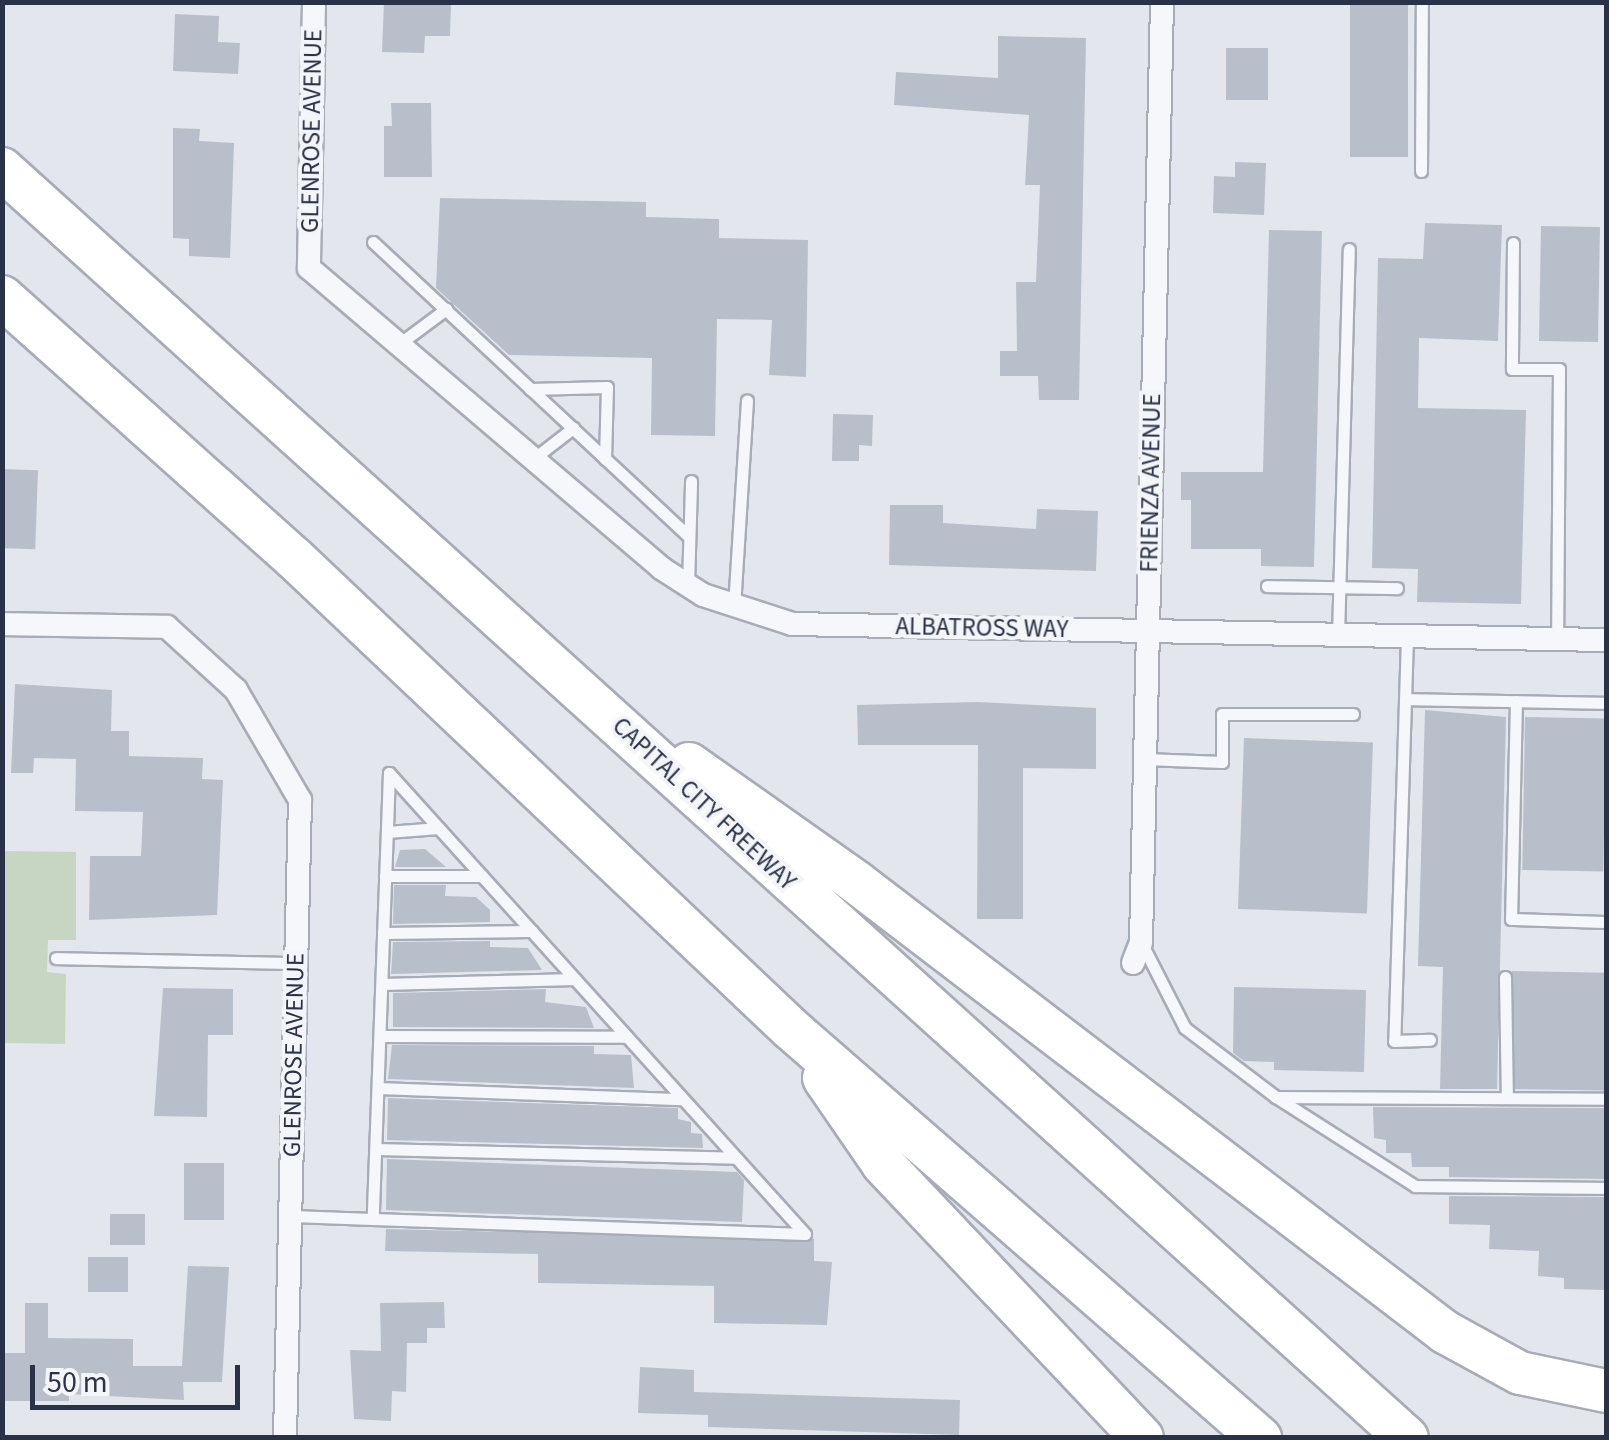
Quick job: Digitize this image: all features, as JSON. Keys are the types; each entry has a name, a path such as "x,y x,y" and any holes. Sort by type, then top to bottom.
{"highway":[{"name":"CAPITAL CITY FREEWAY","path":"2,169 594,701 702,806 1406,1438"},
{"path":"2,297 294,558 790,1028 1260,1438"},
{"path":"594,701 856,882 1446,1332 1520,1372 1606,1391"},
{"path":"790,1028 883,1164 1142,1438"}],"street":[{"name":"GLENROSE AVENUE","path":"314,2 309,268 440,378"},
{"name":"FRIENZA AVENUE","path":"1137,952 1162,2"},
{"name":"ALBATROSS WAY","path":"440,378 688,586 734,607 792,624 1606,640"},
{"name":"GLENROSE AVENUE","path":"2,624 167,627 236,690 300,800 286,1438"}],"lane":[{"path":"1421,170 1422,2"},
{"path":"374,242 689,537"},
{"path":"1513,243 1512,369 1559,370 1557,639"},
{"path":"1338,636 1349,249"},
{"path":"399,344 446,310"},
{"path":"530,388 607,386 606,459"},
{"path":"734,607 746,400"},
{"path":"533,459 573,428"},
{"path":"688,586 691,481"},
{"path":"1267,586 1397,588"},
{"path":"1408,637 1394,1041 1430,1040"},
{"path":"1406,699 1606,703"},
{"path":"1516,701 1511,918 1606,922"},
{"path":"1145,759 1222,762 1222,714 1353,714"},
{"path":"291,1216 373,1220 805,1234 389,773 373,1220"},
{"path":"387,832 439,828"},
{"path":"385,876 482,876"},
{"path":"384,933 532,931"},
{"path":"1137,952 1185,1028 1276,1097 1415,1186 1606,1188"},
{"path":"56,958 296,963"},
{"path":"1504,976 1507,1098"},
{"path":"382,984 575,980"},
{"path":"380,1036 627,1037"},
{"path":"378,1088 682,1099"},
{"path":"1276,1097 1606,1100"},
{"path":"376,1149 736,1158"}],"green space":[{"path":"3,851 76,852 76,940 48,940 47,972 66,974 65,1044 3,1043"}],"building":[{"path":"384,2 451,3 450,36 425,36 424,53 382,52"},
{"path":"1350,2 1408,2 1408,157 1350,157"},
{"path":"175,14 219,16 218,42 240,43 238,74 173,71"},
{"path":"998,36 1086,38 1079,400 1039,400 1038,376 1000,376 1000,351 1017,351 1016,282 1036,282 1040,185 1025,185 1029,115 894,105 896,72 998,78"},
{"path":"1226,48 1268,48 1268,100 1226,100"},
{"path":"391,103 431,103 432,177 384,177 384,126 392,126"},
{"path":"173,128 200,129 199,141 234,143 230,258 189,256 189,239 173,238"},
{"path":"1235,162 1266,163 1264,215 1213,213 1214,176 1235,177"},
{"path":"440,198 646,202 646,217 719,219 719,238 808,240 806,377 769,375 772,320 717,319 715,436 651,435 652,358 509,355 436,288"},
{"path":"1425,223 1502,225 1498,341 1419,338 1418,408 1526,410 1521,604 1417,602 1418,569 1372,568 1378,258 1423,259"},
{"path":"1541,226 1600,227 1598,342 1539,341"},
{"path":"1269,230 1322,231 1314,567 1261,566 1261,549 1191,549 1191,500 1181,500 1181,472 1263,472"},
{"path":"833,414 873,415 872,446 859,445 859,461 832,461"},
{"path":"2,469 38,470 35,549 2,548"},
{"path":"890,505 943,505 943,523 1036,529 1037,509 1098,511 1096,571 889,565"},
{"path":"15,684 112,690 111,731 129,731 129,756 203,758 202,779 223,780 217,915 89,920 90,856 141,856 143,812 75,811 76,759 34,758 33,773 11,773"},
{"path":"978,702 1096,708 1096,769 1023,768 1023,919 977,919 978,745 858,745 857,705"},
{"path":"1425,710 1506,717 1497,1089 1440,1089 1443,967 1418,966"},
{"path":"1525,717 1606,718 1603,871 1522,870"},
{"path":"1244,738 1373,743 1367,913 1238,909"},
{"path":"425,849 446,867 395,867 400,850"},
{"path":"394,885 446,885 445,896 476,897 490,910 490,922 393,924"},
{"path":"490,941 490,947 528,948 542,970 391,974 393,942"},
{"path":"1512,971 1606,973 1604,1091 1510,1089"},
{"path":"1234,987 1366,990 1364,1072 1274,1070 1274,1062 1244,1061 1233,1053"},
{"path":"163,988 233,989 233,1035 208,1035 207,1117 154,1116"},
{"path":"546,989 545,1002 586,1007 594,1028 393,1027 393,993"},
{"path":"392,1045 594,1046 594,1054 631,1055 634,1088 388,1079"},
{"path":"388,1098 678,1108 678,1119 691,1122 691,1133 702,1134 703,1148 387,1140"},
{"path":"1373,1107 1606,1108 1606,1179 1449,1177 1449,1167 1412,1167 1411,1153 1386,1153 1386,1140 1374,1138"},
{"path":"387,1159 737,1172 744,1180 742,1222 386,1210"},
{"path":"184,1163 224,1163 224,1220 184,1220"},
{"path":"1449,1196 1606,1197 1606,1290 1564,1289 1564,1278 1538,1276 1539,1251 1489,1249 1490,1225 1449,1224"},
{"path":"110,1214 145,1214 145,1245 110,1245"},
{"path":"386,1229 814,1239 814,1261 832,1262 827,1325 714,1323 714,1286 538,1283 538,1254 385,1251"},
{"path":"88,1257 128,1257 128,1292 88,1292"},
{"path":"188,1266 229,1267 222,1382 183,1382 184,1400 69,1394 69,1401 2,1401 2,1353 25,1353 25,1303 48,1303 48,1338 133,1339 133,1366 182,1366"},
{"path":"444,1302 445,1328 427,1328 427,1343 407,1343 406,1392 392,1391 391,1421 354,1419 350,1350 381,1351 380,1303"},
{"path":"640,1367 694,1370 694,1392 960,1400 959,1435 708,1427 708,1415 638,1413"}]}
